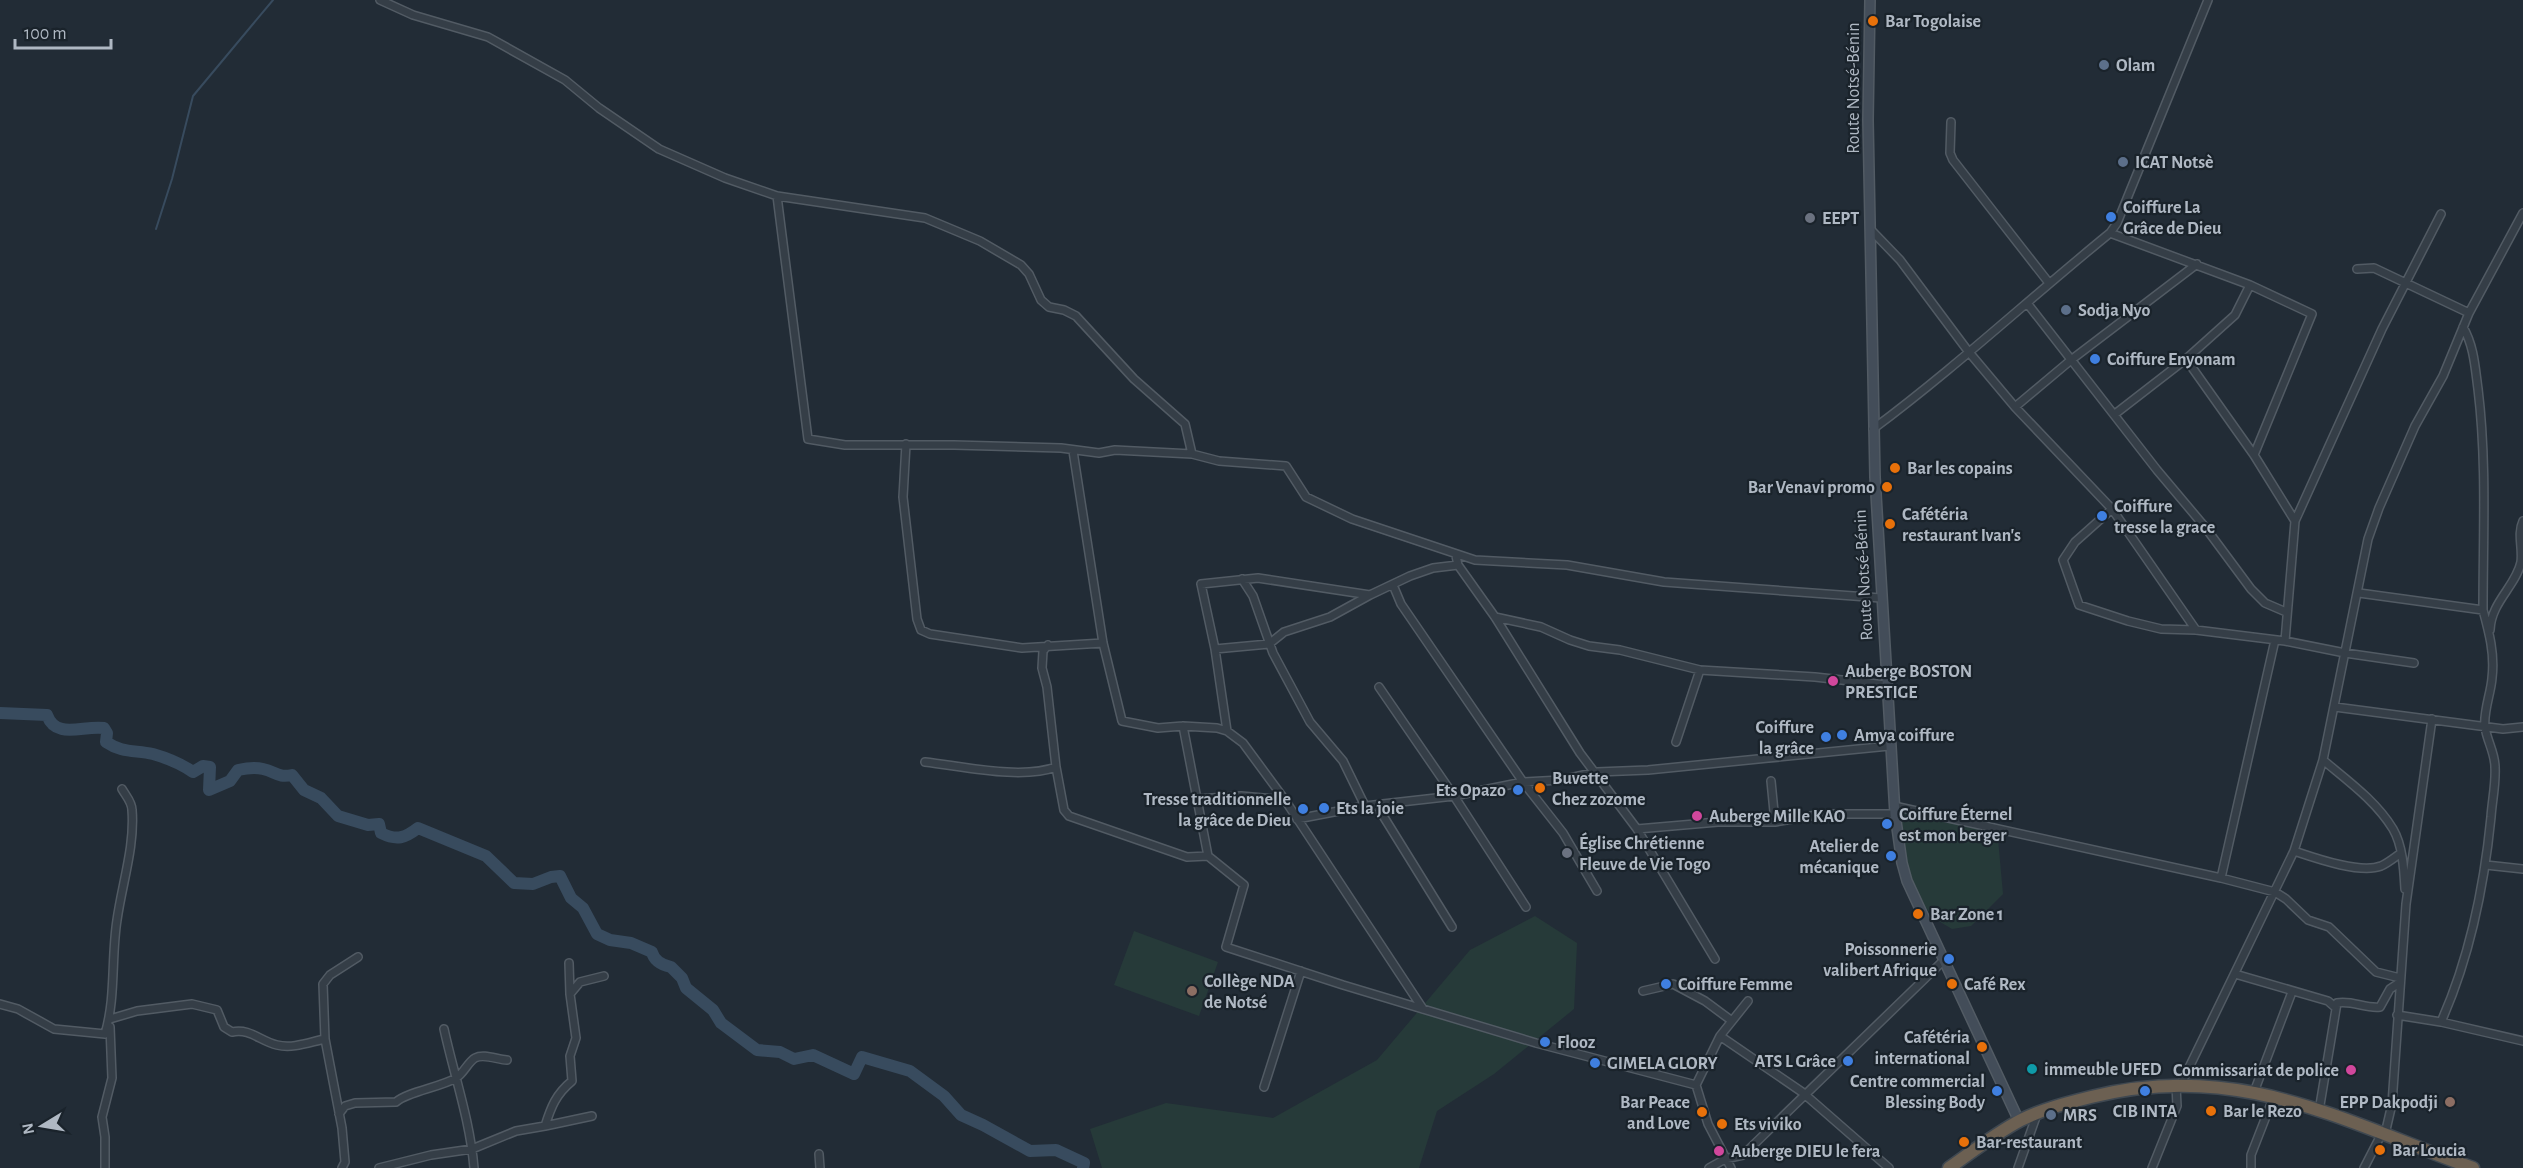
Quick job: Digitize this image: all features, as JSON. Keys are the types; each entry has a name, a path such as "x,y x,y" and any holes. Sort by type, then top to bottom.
{"highway":[{"path":"1949,1168 2019,1121 2037,1113 2111,1092 2178,1084 2225,1087 2274,1096 2383,1134 2459,1166 2473,1168"}],"main road":[{"name":"Route Notsé-Bénin","path":"1870,0 1868,120 1872,231 1873,429 1894,810 1907,881 2019,1121"}],"street":[{"path":"380,0 412,15 488,37 565,80 599,108 659,148 725,178 777,196 925,218 972,237 1004,254 1029,274 1041,300 1049,307 1064,310 1076,316 1134,379 1185,424 1192,454"},
{"path":"1873,429 1920,394 2110,233 2117,224 2208,0"},
{"path":"1951,122 1950,153 1953,160 2049,283"},
{"path":"777,196 789,307 808,439 845,445 906,444 1061,448 1099,453 1115,450 1192,454 1219,461 1286,466 1306,497 1352,519 1456,556 1475,560 1567,565 1664,582 1881,598"},
{"path":"2152,1168 2177,1106 2178,1084 2235,975 2294,851 2323,760 2359,593 2368,539 2379,508 2415,426 2443,376 2469,314 2523,213"},
{"path":"2285,641 2295,521 2382,329 2441,214"},
{"path":"1872,231 1900,260 1968,351 2015,406 2112,509 2196,630"},
{"path":"2110,233 2250,285 2312,314 2254,455"},
{"path":"2015,406 2071,360 2197,264"},
{"path":"2357,269 2374,268 2469,314"},
{"path":"2115,414 2186,359 2235,315 2250,285"},
{"path":"2027,303 2205,527 2251,589 2265,603 2286,612"},
{"path":"2463,327 2471,340 2480,402 2485,513 2483,610 2490,635"},
{"path":"2186,359 2254,455 2295,521"},
{"path":"906,444 903,497 917,619 921,630 930,634 1007,646 1103,643"},
{"path":"1073,451 1103,643 1122,721 1158,728 1183,726 1227,731 1243,743 1285,800 1423,1009"},
{"path":"2112,509 2075,542 2063,560 2079,605 2161,629 2196,630 2285,641 2414,663"},
{"path":"2441,1022 2454,992 2469,943 2486,866 2495,767 2491,743 2485,727 2493,677 2490,622 2521,563 2520,532 2523,521"},
{"path":"1456,556 1458,565 1495,617 1580,753 1597,772 1637,829 1715,959"},
{"path":"1215,649 1269,644 1284,632 1330,617 1370,594 1410,576 1433,568 1458,565"},
{"path":"1227,731 1215,649 1201,584 1258,578 1370,594"},
{"path":"1242,579 1253,596 1269,644 1310,722 1343,761 1365,806"},
{"path":"1393,585 1401,604 1523,782 1563,833 1598,891"},
{"path":"2359,593 2483,610"},
{"path":"1495,617 1541,627 1589,646 1620,650 1700,670 1815,677 1886,686"},
{"path":"2221,878 2275,640"},
{"path":"1048,645 1041,659 1064,810 1069,816 1187,857 1208,856"},
{"path":"1676,742 1700,670"},
{"path":"1379,687 1454,796 1526,908"},
{"path":"2334,707 2485,727 2523,728"},
{"path":"2364,1168 2383,1134 2392,1104 2406,904 2432,719"},
{"path":"1183,726 1208,856 1244,885 1226,947 1536,1043 1696,1085"},
{"path":"1297,819 1365,806 1454,796 1523,782 1561,780 1597,772 1648,770 1889,746"},
{"path":"2323,760 2369,798 2394,831 2401,853 2406,904"},
{"path":"925,762 1006,771 1037,772 1056,768"},
{"path":"1771,781 1775,822"},
{"path":"105,1034 110,1019 117,919 126,878 133,823 132,806 122,789"},
{"path":"1198,799 1241,796 1285,800"},
{"path":"1377,806 1452,927"},
{"path":"1637,829 1718,822 1775,822 1822,814 1894,810 2221,878 2275,892 2308,920 2329,927 2376,972 2399,981"},
{"path":"2294,851 2322,860 2372,867 2382,866 2401,853"},
{"path":"2486,866 2523,868"},
{"path":"342,1168 345,1162 339,1114 325,1039 323,984 330,975 358,957"},
{"path":"1709,1168 1725,1159 1743,1155 1943,961"},
{"path":"545,1126 559,1091 572,1081 570,1056 576,1038 570,994 569,963"},
{"path":"1264,1087 1301,971"},
{"path":"2235,975 2328,1001 2336,1008"},
{"path":"570,994 580,982 604,976"},
{"path":"2319,1111 2337,1003 2343,1002 2373,1008 2380,1006 2390,989 2399,981"},
{"path":"1643,990 1673,984 1705,1001 1732,1021"},
{"path":"2254,1092 2292,992"},
{"path":"1731,1168 1708,1124 1696,1085 1720,1036 1748,1000"},
{"path":"0,1004 18,1009 54,1029 105,1034"},
{"path":"110,1019 138,1011 192,1004 217,1010 224,1027 232,1032 243,1030 277,1045 293,1046 325,1039"},
{"path":"2397,1015 2441,1022 2523,1041"},
{"path":"105,1034 110,1027 112,1078 102,1117 105,1137 105,1168"},
{"path":"444,1029 455,1079 464,1104 474,1168"},
{"path":"1720,1036 1807,1095 1889,1168"},
{"path":"339,1114 345,1106 355,1102 396,1102 402,1096 425,1091 455,1079 475,1058 487,1056 497,1060 507,1060"},
{"path":"2251,1168 2251,1155 2274,1096"},
{"path":"2018,1168 2037,1113"},
{"path":"379,1168 431,1155 472,1149 516,1131 592,1116"},
{"path":"819,1154 820,1168"}],"green space":[{"path":"1900,810 1991,828 1998,839 2003,894 1971,926 1952,929 1934,917 1924,905 1912,880 1903,851"},
{"path":"1535,916 1577,943 1574,1009 1494,1074 1437,1111 1419,1168 1102,1168 1090,1129 1166,1103 1273,1118 1377,1060 1470,950"},
{"path":"1134,931 1218,962 1199,1016 1114,985"}],"waterway":[{"path":"156,229 172,179 193,96 273,0"},
{"path":"0,713 47,715 51,723 63,729 104,728 107,733 106,742 118,748 158,756 178,763 193,772 203,766 210,767 209,790 230,781 241,769 257,768 280,775 292,775 304,790 321,798 338,816 368,825 379,824 381,833 401,837 418,828 486,856 514,883 533,884 560,876 571,898 583,908 597,934 610,940 631,943 652,952 657,960 671,967 682,978 686,988 713,1010 721,1023 757,1050 780,1052 794,1059 813,1055 854,1074 862,1057 910,1071 944,1096 961,1115 1030,1151 1056,1150 1084,1163 1083,1168"}],"place":[{"name":"Bar Togolaise","path":"1873,21"},
{"name":"Olam","path":"2104,65"},
{"name":"ICAT Notsè","path":"2123,162"},
{"name":"Coiffure La Grâce de Dieu","path":"2111,217"},
{"name":"EEPT","path":"1810,218"},
{"name":"Sodja Nyo","path":"2066,310"},
{"name":"Coiffure Enyonam","path":"2095,359"},
{"name":"Bar les copains","path":"1895,468"},
{"name":"Bar Venavi promo","path":"1887,487"},
{"name":"Coiffure tresse la grace","path":"2102,516"},
{"name":"Cafétéria restaurant Ivan's","path":"1890,524"},
{"name":"Auberge BOSTON PRESTIGE","path":"1833,681"},
{"name":"Amya coiffure","path":"1842,735"},
{"name":"Coiffure la grâce","path":"1826,737"},
{"name":"Buvette Chez zozome","path":"1540,788"},
{"name":"Ets Opazo","path":"1518,790"},
{"name":"Ets la joie","path":"1324,808"},
{"name":"Tresse traditionnelle la grâce de Dieu","path":"1303,809"},
{"name":"Auberge Mille KAO","path":"1697,816"},
{"name":"Coiffure Éternel est mon berger","path":"1887,824"},
{"name":"Église Chrétienne Fleuve de Vie Togo","path":"1567,853"},
{"name":"Atelier de mécanique","path":"1891,856"},
{"name":"Bar Zone 1","path":"1918,914"},
{"name":"Poissonnerie valibert Afrique","path":"1949,959"},
{"name":"Coiffure Femme","path":"1666,984"},
{"name":"Café Rex","path":"1952,984"},
{"name":"Collège NDA de Notsé","path":"1192,991"},
{"name":"Flooz","path":"1545,1042"},
{"name":"Cafétéria international","path":"1982,1047"},
{"name":"ATS L Grâce","path":"1848,1061"},
{"name":"GIMELA GLORY","path":"1595,1063"},
{"name":"immeuble UFED","path":"2032,1069"},
{"name":"Commissariat de police","path":"2351,1070"},
{"name":"Centre commercial Blessing Body","path":"1997,1091"},
{"name":"CIB INTA","path":"2145,1091"},
{"name":"EPP Dakpodji","path":"2450,1102"},
{"name":"Bar le Rezo","path":"2211,1111"},
{"name":"Bar Peace and Love","path":"1702,1112"},
{"name":"MRS","path":"2051,1115"},
{"name":"Ets viviko","path":"1722,1124"},
{"name":"Bar-restaurant","path":"1964,1142"},
{"name":"Bar Loucia","path":"2380,1150"},
{"name":"Auberge DIEU le fera","path":"1719,1151"}]}
